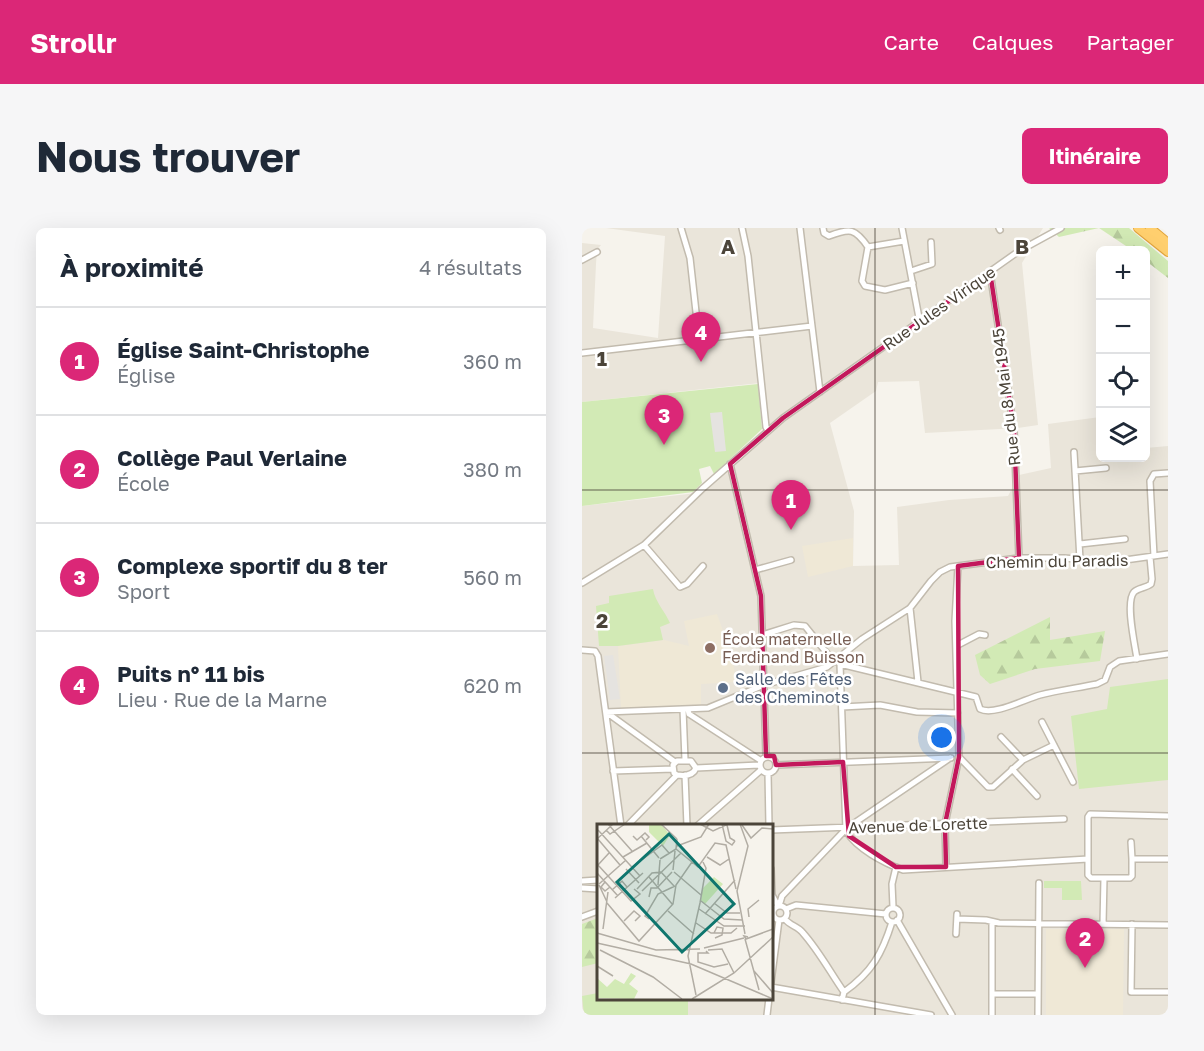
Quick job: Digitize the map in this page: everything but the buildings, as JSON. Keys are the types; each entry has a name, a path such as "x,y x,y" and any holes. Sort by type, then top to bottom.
{"highway":[{"path":"1138,228 1168,252"},
{"path":"1150,228 1168,243"}],"street":[{"path":"681,228 690,258 699,339"},
{"path":"742,228 748,256 755,333 768,430"},
{"path":"800,228 820,392"},
{"path":"823,228 824,233 829,236 848,228 863,238 868,247 862,281 866,286 885,290 913,283"},
{"path":"902,228 920,322"},
{"name":"Rue Jules Virique","path":"582,583 644,545 768,430 1019,251 1061,228"},
{"path":"868,247 904,241"},
{"path":"911,271 932,264 931,242"},
{"path":"582,260 597,252"},
{"name":"Rue du 8 Mai 1945","path":"990,272 1014,430 1019,558"},
{"path":"582,353 812,326"},
{"path":"1074,452 1080,560"},
{"path":"699,824 760,765 766,756 761,596 730,464"},
{"path":"1075,471 1106,468"},
{"path":"1137,658 1131,599 1136,591 1151,584 1150,481 1154,474 1168,473"},
{"path":"1080,544 1125,539"},
{"path":"644,545 680,587 687,584 703,566"},
{"name":"Chemin du Paradis","path":"606,712 708,708 764,685 824,668 837,662 862,639 910,608 940,572 958,566 1019,558 1111,562 1168,554"},
{"path":"755,570 791,560"},
{"path":"946,867 945,824 958,757 956,646 958,566"},
{"path":"910,608 918,682"},
{"path":"762,635 794,625 805,626 837,662 972,696 977,698 980,709 986,711 1011,706 1038,696 1100,683 1105,680 1113,664 1168,654"},
{"path":"956,646 979,634 985,635"},
{"path":"582,650 595,651 598,656 621,824"},
{"path":"837,662 842,707 847,828 849,836 860,845 903,870 1088,859"},
{"path":"842,707 880,705 917,712 958,713"},
{"path":"685,709 685,760"},
{"path":"685,709 768,773 770,824"},
{"path":"606,712 674,765 676,775"},
{"path":"1042,722 1073,782"},
{"path":"1001,736 1023,760"},
{"path":"958,757 988,787 993,787 1023,760 1054,745"},
{"path":"766,756 772,757 776,765"},
{"path":"776,765 958,757"},
{"path":"844,992 802,930 775,918 775,908 782,896 847,828 950,758"},
{"path":"613,771 674,765 685,760 691,761 696,768"},
{"path":"696,768 760,765"},
{"path":"768,773 774,770 776,765"},
{"path":"629,824 676,775 692,774 696,768"},
{"path":"1012,769 1037,796"},
{"path":"685,775 687,824"},
{"path":"1131,842 1132,876 1130,878 1091,878 1088,875 1088,817 1090,814 1168,816"},
{"name":"Avenue de Lorette","path":"772,828 847,828 1064,819"},
{"path":"1132,859 1168,860"},
{"path":"893,908 892,884 896,867"},
{"path":"1103,924 1104,878"},
{"path":"582,881 597,880"},
{"path":"1038,1015 1039,883"},
{"path":"582,888 597,889"},
{"path":"775,908 786,909 796,905 886,914"},
{"path":"893,908 887,910 886,914 888,920 895,921"},
{"path":"842,1000 844,992 858,982 876,961 885,945 900,913 893,908"},
{"path":"772,976 782,920 787,914 786,909"},
{"path":"582,917 597,911"},
{"path":"956,934 957,917 986,920 992,923 1168,925"},
{"path":"895,921 952,1015"},
{"path":"992,923 992,1015"},
{"path":"1132,924 1131,992 1168,992"},
{"path":"772,987 931,1015"},
{"path":"992,994 1038,994"},
{"path":"766,1015 769,1000"}],"highlighted area":[{"path":"990,272 1014,430 1019,558 958,566 959,757 945,824 946,867 896,867 849,836 843,762 776,765 774,756 766,756 761,596 730,464 783,418"}],"shaded area":[{"path":"606,228 1043,228 1022,263 1038,425 925,433 919,381 878,382 876,391 830,423 854,511 853,566 899,565 897,507 949,500 1008,496 1019,475 1051,468 1048,424 1096,418 1096,462 1150,462 1150,448 1168,446 1168,1015 582,1015 582,506 697,493 768,430 760,383 582,402 582,243 601,245 597,250 593,328 658,338 665,236"},
{"path":"722,412 726,451 715,452 710,413"},
{"path":"853,538 853,566 808,577 802,546"},
{"path":"717,614 732,656 736,682 701,684 701,706 621,709 618,646 664,640 689,646 684,621"},
{"path":"613,655 620,699 610,700 604,656"},
{"path":"1046,929 1124,929 1123,1015 1046,1015"}],"green space":[{"path":"1049,228 1099,228 1059,237"},
{"path":"1099,228 1129,228 1168,261 1168,278 1150,264 1150,246 1126,246"},
{"path":"758,384 762,429 714,474 710,466 699,469 702,483 693,492 582,506 582,402"},
{"path":"653,589 670,623 660,627 663,640 599,646 596,606 609,603 609,596"},
{"path":"1050,617 1050,640 1105,631 1100,661 1035,669 990,684 980,675 975,655"},
{"path":"1168,679 1168,780 1079,789 1071,716 1107,709 1110,687"},
{"path":"1044,881 1081,881 1082,900 1062,900 1062,888 1044,888"},
{"path":"597,918 597,963 582,967 582,924"},
{"path":"597,993 597,1000 688,1000 688,1015 584,1015 582,996"}],"place":[{"name":"Puits n° 11 bis","path":"701,362"},
{"name":"Complexe sportif du 8 ter","path":"664,445"},
{"name":"Église Saint-Christophe","path":"791,530"},
{"name":"École maternelle Ferdinand Buisson","path":"710,648"},
{"name":"Salle des Fêtes des Cheminots","path":"723,688"},
{"name":"Collège Paul Verlaine","path":"1085,968"}]}
